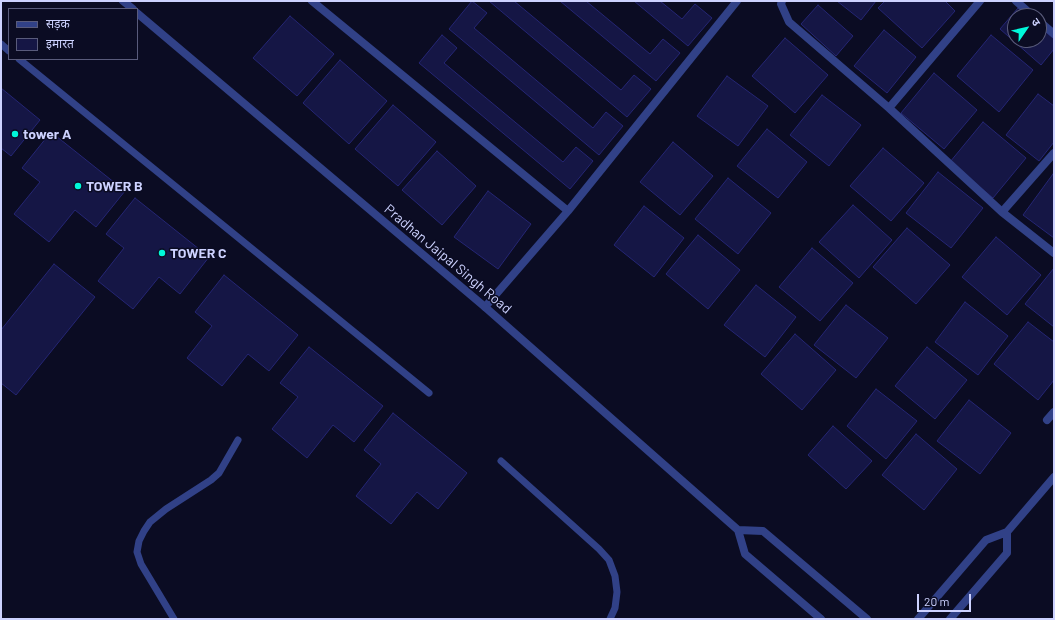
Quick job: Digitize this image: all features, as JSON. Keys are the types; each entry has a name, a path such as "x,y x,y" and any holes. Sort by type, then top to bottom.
{"street":[{"path":"123,1 132,8"},
{"path":"312,1 568,211"},
{"path":"485,307 568,211 737,1"},
{"path":"782,1 781,4 789,22 889,108 1002,212 1054,253"},
{"path":"889,108 980,1"},
{"path":"1016,1 1024,8"},
{"name":"Pradhan Jaipal Singh Road","path":"138,14 485,307 738,530"},
{"path":"1002,212 1054,153"},
{"path":"1047,420 1054,412"},
{"path":"918,619 986,540 1007,532 1054,477"},
{"path":"821,619 745,554 738,530 763,531 867,619"},
{"path":"950,619 1007,553 1007,532"}],"lane":[{"path":"20,60 429,393"},
{"path":"174,619 141,564 137,552 140,541 150,522 166,509 211,480 219,472 238,440"},
{"path":"501,461 599,549 609,560 615,576 617,592 610,619"}],"building":[{"path":"472,1 487,13 474,28 593,128 606,112 623,126 599,155 449,29"},
{"path":"489,1 514,1 621,90 634,75 651,89 627,117"},
{"path":"560,1 586,1 650,54 663,39 680,53 656,81"},
{"path":"634,1 660,1 682,19 695,4 712,18 688,46"},
{"path":"837,1 876,1 861,20"},
{"path":"885,1 945,1 955,11 922,48 878,8"},
{"path":"818,5 853,36 836,56 801,24"},
{"path":"290,16 334,54 297,96 253,58"},
{"path":"1007,21 1007,35 1000,29"},
{"path":"884,30 916,57 887,93 854,66"},
{"path":"1047,33 1054,39 1054,49 1041,65 1022,48 1047,48"},
{"path":"442,35 457,48 444,63 563,162 576,147 593,161 570,189 419,63"},
{"path":"991,35 1033,70 999,112 957,76"},
{"path":"785,38 828,75 795,113 752,76"},
{"path":"340,60 387,101 349,144 303,103"},
{"path":"934,73 977,110 944,149 901,113"},
{"path":"727,76 768,106 738,146 697,116"},
{"name":"tower A","path":"1,88 40,120 11,156 1,148"},
{"path":"1038,94 1054,106 1054,142 1039,161 1006,135"},
{"path":"822,95 861,125 829,166 790,135"},
{"path":"393,105 436,142 398,186 355,149"},
{"path":"983,122 1026,158 993,198 950,162"},
{"path":"767,129 807,162 778,198 737,166"},
{"name":"TOWER B","path":"51,132 125,191 96,227 75,210 49,242 14,214 40,182 22,168"},
{"path":"673,142 713,176 680,215 640,182"},
{"path":"883,148 924,183 891,221 850,186"},
{"path":"437,151 476,186 442,225 402,190"},
{"path":"938,172 983,208 951,248 906,213"},
{"path":"1054,174 1054,238 1023,215"},
{"path":"728,178 771,213 738,254 695,219"},
{"path":"488,191 531,224 498,269 454,237"},
{"name":"TOWER C","path":"135,198 209,257 180,294 159,277 133,309 98,281 124,248 106,234"},
{"path":"853,205 892,240 859,278 819,242"},
{"path":"644,206 684,238 654,277 614,245"},
{"path":"907,228 950,265 916,304 873,267"},
{"path":"698,235 740,270 708,309 666,274"},
{"path":"996,237 1041,275 1007,315 962,277"},
{"path":"812,248 853,283 820,321 779,287"},
{"path":"54,264 95,297 16,395 1,383 1,330"},
{"path":"1054,268 1054,327 1025,304"},
{"path":"224,275 298,335 269,371 248,354 222,386 187,358 212,326 195,312"},
{"path":"756,285 796,317 765,357 724,325"},
{"path":"965,302 1008,336 978,375 935,342"},
{"path":"846,305 888,338 856,378 814,345"},
{"path":"1028,322 1054,342 1054,380 1038,400 994,364"},
{"path":"795,334 836,370 802,410 761,374"},
{"path":"309,347 383,406 354,442 333,425 307,458 272,429 298,397 280,383"},
{"path":"927,347 967,380 935,419 895,386"},
{"path":"876,389 917,421 886,459 847,426"},
{"path":"969,400 1011,433 980,474 937,441"},
{"path":"393,413 467,473 438,509 417,492 391,524 356,496 381,464 364,450"},
{"path":"833,426 872,461 846,489 808,455"},
{"path":"916,434 957,469 924,510 882,475"}],"place":[{"name":"tower A","path":"15,134"},
{"name":"TOWER B","path":"78,186"},
{"name":"TOWER C","path":"162,253"}]}
